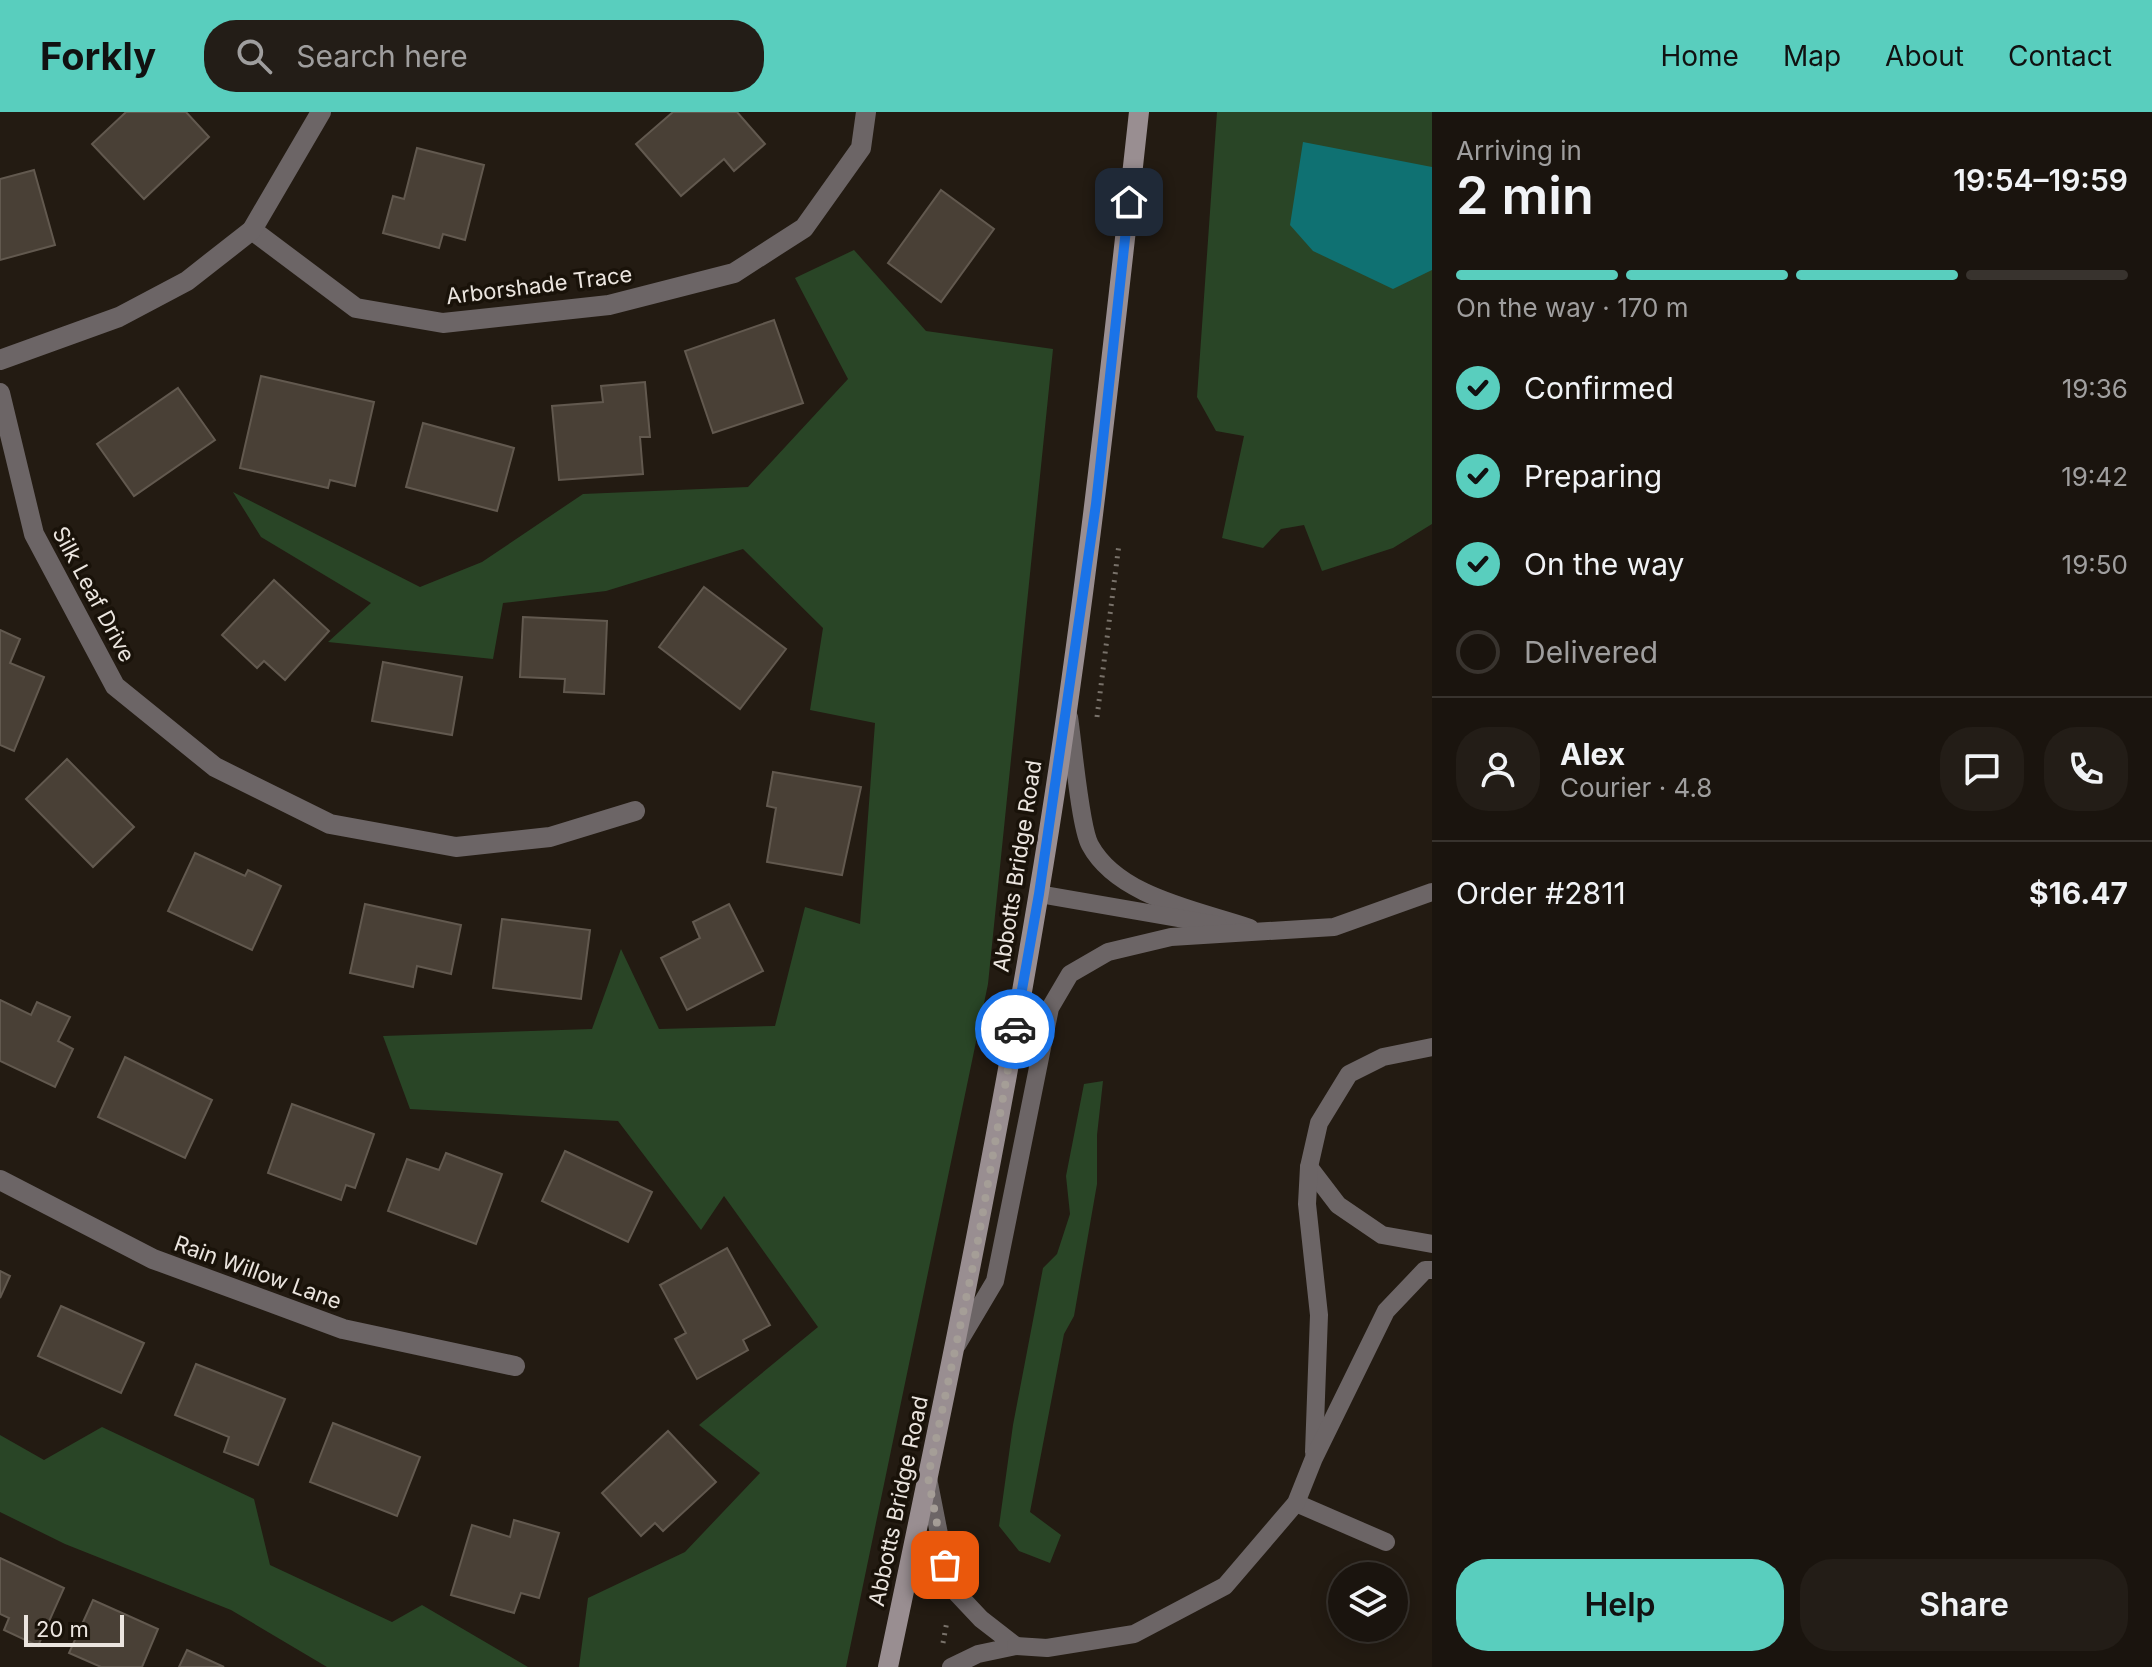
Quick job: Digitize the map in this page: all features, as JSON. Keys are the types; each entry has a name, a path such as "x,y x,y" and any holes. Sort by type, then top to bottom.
{"main road":[{"name":"Abbotts Bridge Road","path":"888,1667 976,1252 1039,894 1096,504 1139,112"}],"street":[{"path":"0,360 119,317 187,281 252,230 321,112"},
{"name":"Arborshade Trace","path":"252,230 356,308 443,323 609,305 734,273 804,228 861,148 866,112"},
{"name":"Silk Leaf Drive","path":"0,393 34,534 115,686 215,767 330,824 456,847 550,837 635,811"},
{"name":"Rain Willow Lane","path":"0,1180 153,1259 343,1329 515,1366"}],"lane":[{"path":"1067,703 1088,843 1102,860 1119,879 1256,930"},
{"path":"955,1348 995,1281 1050,1008 1070,974 1108,952 1171,937 1334,927 1432,892"},
{"path":"1039,894 1256,930"},
{"path":"1314,1458 1319,1315 1307,1204 1309,1167 1319,1123 1349,1074 1383,1057 1432,1047"},
{"path":"1309,1167 1338,1205 1382,1235 1432,1244"},
{"path":"951,1667 978,1654 1016,1646 1047,1648 1134,1634 1225,1586 1296,1503 1314,1458 1386,1311 1425,1270 1432,1270"},
{"path":"928,1477 949,1585 981,1619 1016,1646"},
{"path":"1296,1503 1386,1542"}],"green space":[{"path":"1217,112 1432,112 1432,524 1393,548 1322,571 1304,525 1281,529 1263,548 1222,538 1244,436 1216,431 1197,397"},
{"path":"854,250 926,331 1053,349 988,984 846,1667 579,1667 588,1598 685,1552 760,1473 699,1425 818,1327 724,1196 701,1230 618,1121 410,1109 383,1036 592,1029 621,949 659,1029 775,1026 805,907 860,924 875,723 810,710 823,628 743,549 606,591 503,603 493,659 328,642 371,603 261,537 233,492 420,587 482,562 583,494 748,487 848,379 795,278"},
{"path":"1103,1081 1097,1135 1097,1184 1074,1316 1064,1334 1030,1512 1061,1535 1050,1563 1019,1551 999,1526 1013,1425 1043,1268 1057,1254 1070,1214 1066,1176 1084,1084"},
{"path":"102,1427 254,1499 270,1565 392,1622 422,1605 528,1667 327,1667 231,1610 65,1544 0,1512 0,1435 44,1460"}],"water":[{"path":"1303,142 1432,167 1432,270 1393,289 1313,251 1290,225"}],"building":[{"path":"126,112 186,112 209,137 144,199 92,144"},
{"path":"673,112 737,112 765,144 734,171 724,159 681,196 636,144"},
{"path":"417,148 484,165 465,240 443,234 439,248 383,233 393,196 404,199"},
{"path":"34,170 55,245 0,260 0,179"},
{"path":"941,190 994,229 941,302 888,263"},
{"path":"774,320 803,403 713,433 685,351"},
{"path":"261,376 374,402 355,486 330,480 328,488 240,468"},
{"path":"645,382 650,437 640,437 643,474 559,480 552,406 603,402 601,386"},
{"path":"178,388 215,440 134,496 97,444"},
{"path":"423,423 514,448 497,511 406,487"},
{"path":"274,580 329,631 285,680 264,661 257,668 222,635"},
{"path":"704,587 786,649 740,709 659,647"},
{"path":"523,617 607,621 604,694 564,692 565,679 520,677"},
{"path":"0,630 20,639 10,663 44,677 14,751 0,745"},
{"path":"383,662 462,677 452,735 372,721"},
{"path":"67,759 134,827 93,867 26,799"},
{"path":"773,772 861,787 842,875 767,862 776,808 767,806"},
{"path":"195,853 245,876 248,870 281,886 252,950 168,911"},
{"path":"365,904 461,925 451,974 417,966 413,987 350,973"},
{"path":"729,904 763,971 687,1010 661,958 700,938 693,922"},
{"path":"502,919 590,930 581,999 493,988"},
{"path":"0,1000 31,1015 37,1002 70,1017 58,1041 73,1049 55,1087 0,1061"},
{"path":"125,1057 212,1100 185,1158 98,1117"},
{"path":"292,1104 374,1134 355,1188 346,1185 341,1200 268,1173"},
{"path":"565,1151 652,1192 628,1242 542,1201"},
{"path":"446,1153 502,1174 476,1244 388,1211 407,1159 439,1170"},
{"path":"727,1248 770,1325 743,1340 748,1350 697,1379 675,1339 686,1333 660,1285"},
{"path":"0,1271 10,1276 0,1298"},
{"path":"61,1306 144,1343 121,1393 38,1356"},
{"path":"196,1364 285,1399 258,1465 224,1452 229,1437 175,1415"},
{"path":"333,1423 420,1457 397,1516 310,1482"},
{"path":"668,1431 716,1482 663,1531 655,1523 641,1536 602,1493"},
{"path":"514,1520 559,1533 539,1598 521,1593 514,1613 451,1595 472,1525 510,1537"},
{"path":"0,1558 64,1588 38,1646 4,1630 9,1618 0,1614"},
{"path":"93,1600 158,1629 142,1667 101,1667 69,1653"},
{"path":"187,1650 224,1667 179,1667"}],"way so far":[{"path":"945,1565 928,1477 976,1252 1015,1029"}],"route":[{"path":"1015,1029 1039,894 1096,504 1129,202"}]}
